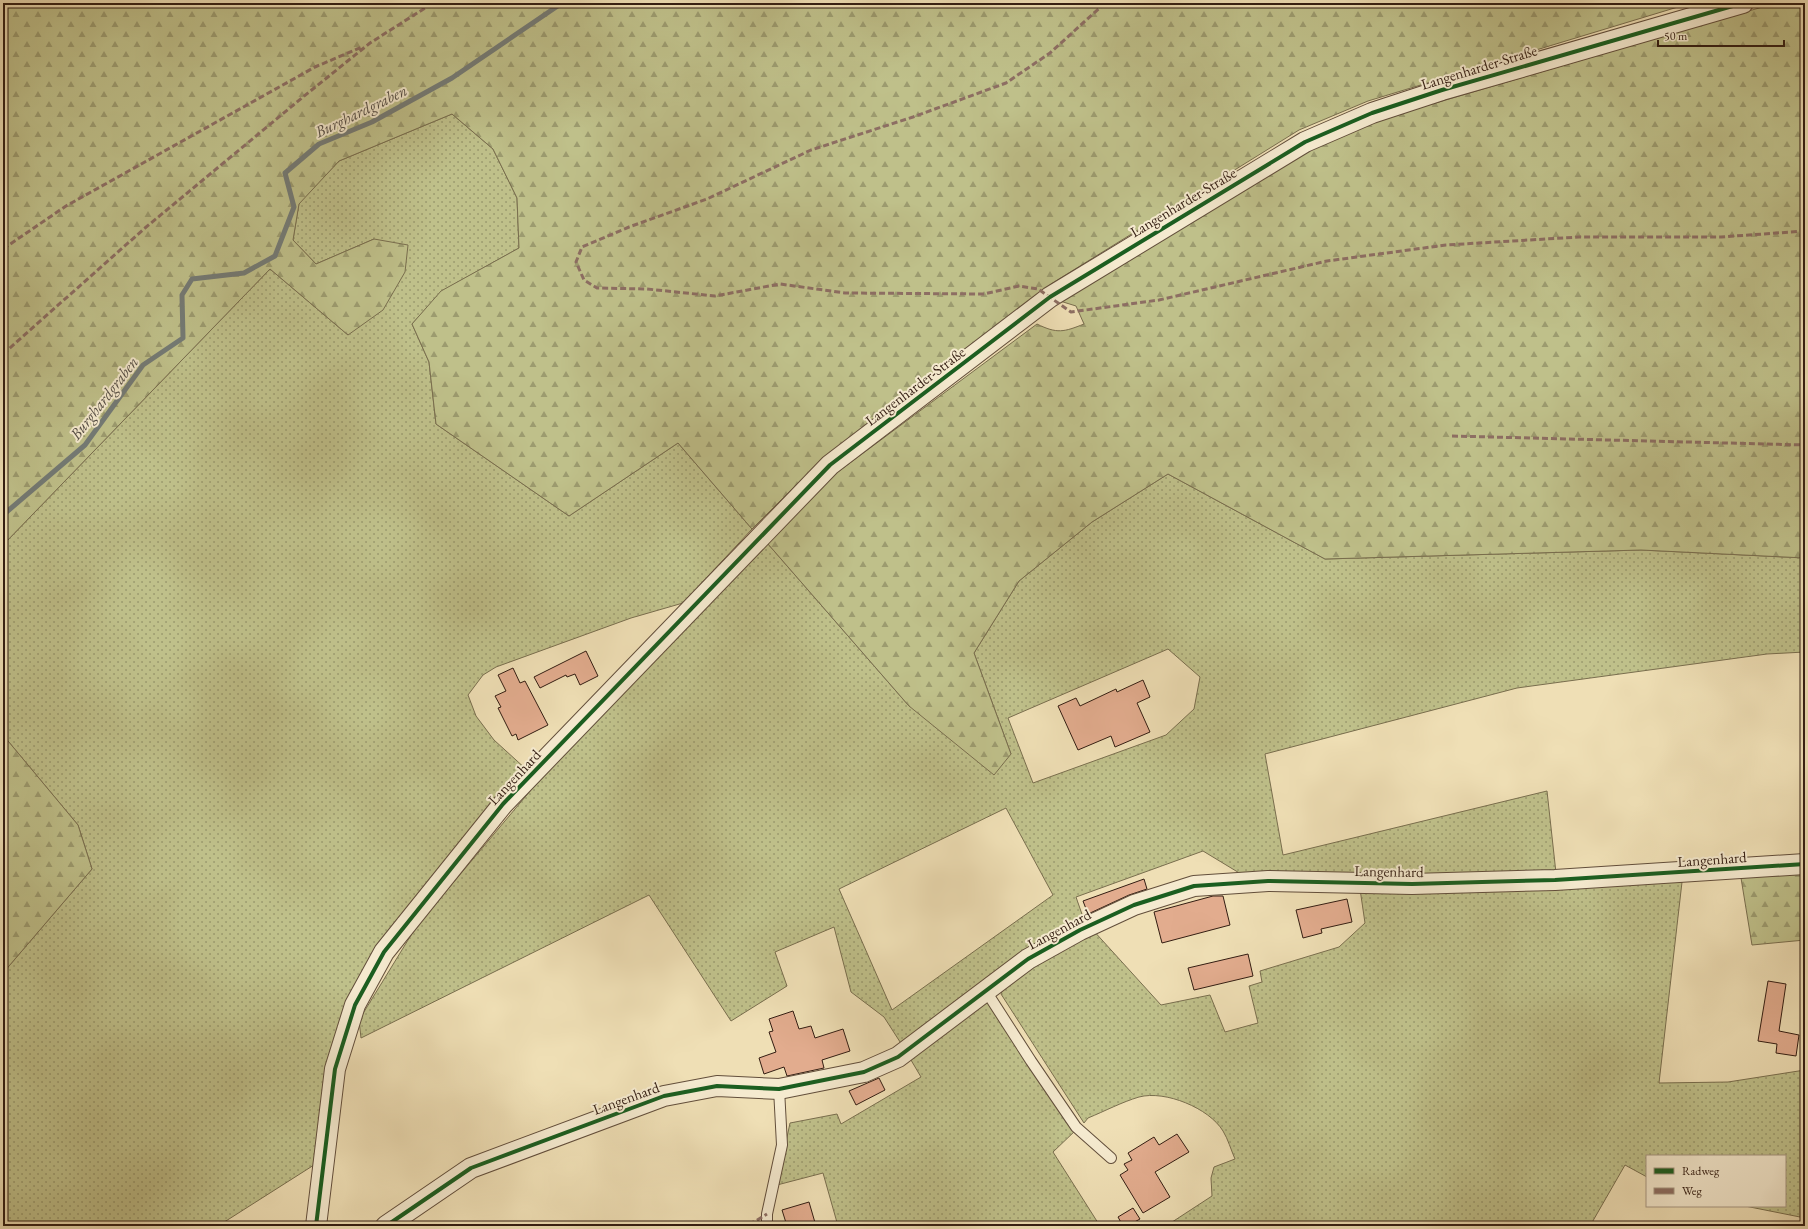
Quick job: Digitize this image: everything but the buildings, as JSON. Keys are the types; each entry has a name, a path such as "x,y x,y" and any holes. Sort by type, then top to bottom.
{"street":[{"name":"Langenharder-Straße","path":"722,578 830,466 1050,298 1305,142 1372,113 1442,90 1743,3"},
{"name":"Langenhard","path":"316,1226 334,1068 355,1005 384,952 504,804 722,578"},
{"name":"Langenhard","path":"386,1226 471,1168 664,1096 717,1086 779,1089 857,1073 882,1065 898,1057 1028,959 1080,930 1134,905 1194,886 1268,881 1412,884 1555,880 1805,864"},
{"path":"319,1202 326,1226"}],"lane":[{"path":"986,991 1076,1127 1110,1158"},
{"path":"767,1226 767,1214 782,1145 779,1089"}],"green space":[{"path":"3,3 1691,3 1368,101 1299,130 1051,284 821,460 752,529 678,443 569,516 436,424 429,362 412,324 441,291 519,248 517,198 493,149 452,114 339,161 299,204 293,240 316,264 374,239 408,245 405,272 383,310 348,335 270,269 3,545"},
{"path":"1776,3 1805,3 1805,558 1641,550 1325,559 1168,474 1092,522 1019,581 974,653 1011,754 994,775 909,706 768,544 835,474 1037,324 1055,331 1060,331 1084,324 1076,306 1060,301 1305,151 1374,121"},
{"path":"452,114 493,149 517,198 519,248 442,291 412,324 429,362 436,424 569,516 678,443 752,529 683,603 631,618 496,667 483,675 468,695 476,716 494,740 527,770 388,936 328,1077 314,1165 218,1226 3,1226 3,973 92,869 78,825 3,735 3,545 270,269 348,335 374,239 316,264 293,240 299,203 339,161"},
{"path":"1168,474 1325,559 1641,550 1805,558 1805,652 1767,654 1517,688 1265,754 1283,855 1547,791 1556,873 1508,875 1241,874 1203,851 1076,897 1084,920 902,1045 884,1017 851,992 834,927 775,952 787,986 731,1021 649,895 361,1038 359,1020 416,927 541,778 768,544 909,706 1011,754 974,653 1019,581 1092,522","holes":["1168,649 1200,677 1194,709 1166,735 1033,783 1008,718","1006,808 1053,895 892,1010 839,889"]},
{"path":"3,735 78,825 92,869 3,973"},
{"path":"1805,872 1805,940 1752,945 1741,878"},
{"path":"1682,882 1659,1083 1728,1082 1805,1070 1805,1218 1750,1207 1786,1207 1786,1155 1646,1155 1646,1176 1625,1165 1590,1226 1309,1226 1300,1224 1300,1226 1166,1226 1212,1196 1211,1178 1214,1167 1235,1159 1223,1131 1208,1115 1197,1108 1186,1103 1161,1096 1139,1097 1133,1099 1088,1118 1084,1123 1001,994 1006,980 1092,929 1161,1005 1210,995 1225,1032 1258,1023 1249,986 1262,982 1260,971 1339,947 1365,923 1360,889"},
{"path":"983,1001 989,1003 1076,1130 1053,1152 1100,1226 838,1226 823,1173 777,1185 790,1123 837,1114 841,1124 921,1077 908,1055"}],"waterway":[{"name":"Burghardgraben","path":"3,515 85,445 143,365 183,338 182,295 192,279 244,273 275,256 294,207 285,173 319,144 372,122 452,78 562,3"}],"marked path":[{"path":"3,354 145,228 303,97 370,43 433,3"},
{"path":"1105,3 1050,53 1006,83 913,117 811,150 707,199 629,227 582,247 576,262 584,280 597,288 647,289 715,296 780,284 845,293 984,294 1019,286 1038,289 1071,312 1159,300 1327,261 1446,245 1579,237 1721,237 1805,231"},
{"path":"3,249 66,206 315,67 362,47"},
{"path":"1452,436 1805,445"},
{"path":"740,1226 754,1222 767,1214"}],"cycle path":[{"path":"316,1226 335,1069 355,1005 384,952 503,804 830,465 1050,297 1305,142 1372,113 1442,90 1743,3"},
{"path":"386,1226 471,1168 664,1096 717,1086 779,1089 864,1072 898,1057 1028,959 1080,930 1134,905 1194,886 1268,881 1412,884 1555,880 1805,864"}]}
